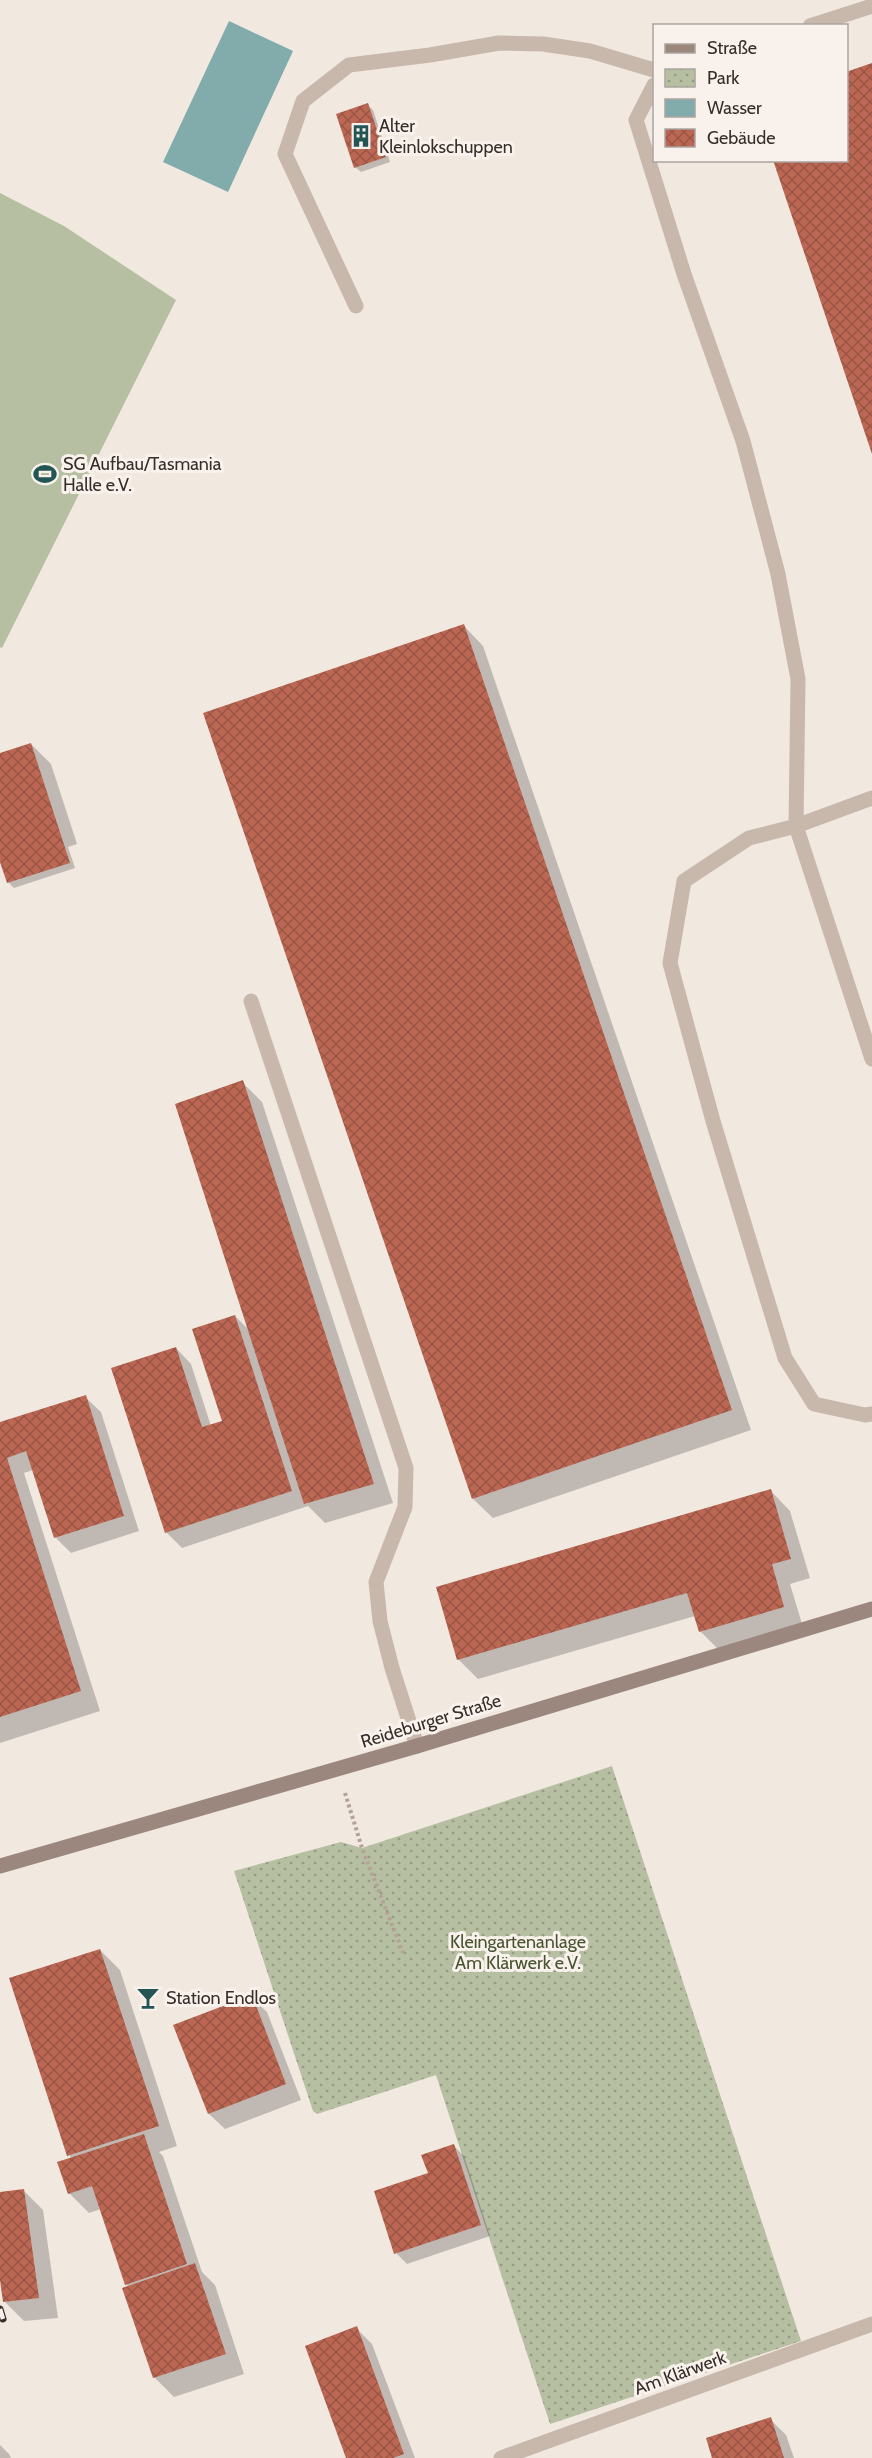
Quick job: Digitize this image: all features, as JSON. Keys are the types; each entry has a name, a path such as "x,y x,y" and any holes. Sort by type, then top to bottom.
{"street":[{"path":"816,24 872,6"},
{"path":"356,306 285,154 303,101 349,65 430,55 499,43 543,44 590,51 653,70"},
{"path":"653,87 636,120 684,274 743,441 778,574 798,680 796,826 872,1059"},
{"path":"872,798 796,826 749,838 684,881 670,963 713,1121 785,1358 814,1404 865,1415 872,1414"},
{"path":"251,1001 406,1468 405,1507 376,1582 380,1621 392,1668 417,1746"},
{"name":"Reideburger Straße","path":"0,1866 417,1746 872,1610"},
{"name":"Am Klärwerk","path":"501,2458 872,2324"}],"path":[{"path":"338,1769 362,1848 403,1953"}],"green space":[{"name":"SG Aufbau/Tasmania Halle e.V.","path":"0,193 64,226 176,300 2,648 0,647"},
{"name":"Kleingartenanlage Am Klärwerk e.V.","path":"612,1766 801,2341 550,2424 436,2075 317,2114 313,2111 234,1871 341,1842 362,1848"}],"water":[{"path":"229,21 293,51 228,192 163,162"}],"building":[{"path":"872,63 872,454 774,162 848,162 848,71"},
{"name":"Alter Kleinlokschuppen","path":"368,103 386,157 354,168 336,114"},
{"path":"464,624 732,1410 472,1499 203,713"},
{"path":"31,743 70,863 7,883 0,862 0,753"},
{"path":"243,1080 374,1484 304,1504 175,1104"},
{"path":"235,1315 292,1491 165,1533 111,1368 176,1347 202,1427 222,1421 192,1329"},
{"path":"86,1395 124,1516 54,1538 26,1451 7,1458 81,1691 0,1717 0,1422"},
{"path":"771,1489 791,1559 772,1564 784,1607 699,1632 687,1593 457,1660 436,1587"},
{"path":"100,1949 159,2126 67,2156 9,1978"},
{"path":"252,1995 286,2084 208,2114 173,2025"},
{"path":"144,2134 187,2264 125,2285 92,2186 68,2194 57,2162"},
{"path":"454,2144 481,2225 394,2254 374,2191 428,2173 421,2155"},
{"path":"24,2189 39,2298 3,2302 0,2280 0,2192"},
{"path":"195,2263 226,2354 153,2378 122,2288"},
{"path":"357,2326 404,2454 393,2458 346,2458 305,2346"},
{"path":"771,2417 784,2458 712,2458 706,2438"}],"railway":[{"path":"0,2309 3,2319"}],"place":[{"name":"Alter Kleinlokschuppen","path":"361,136"},
{"name":"SG Aufbau/Tasmania Halle e.V.","path":"45,474"},
{"name":"Station Endlos","path":"148,1998"}]}
